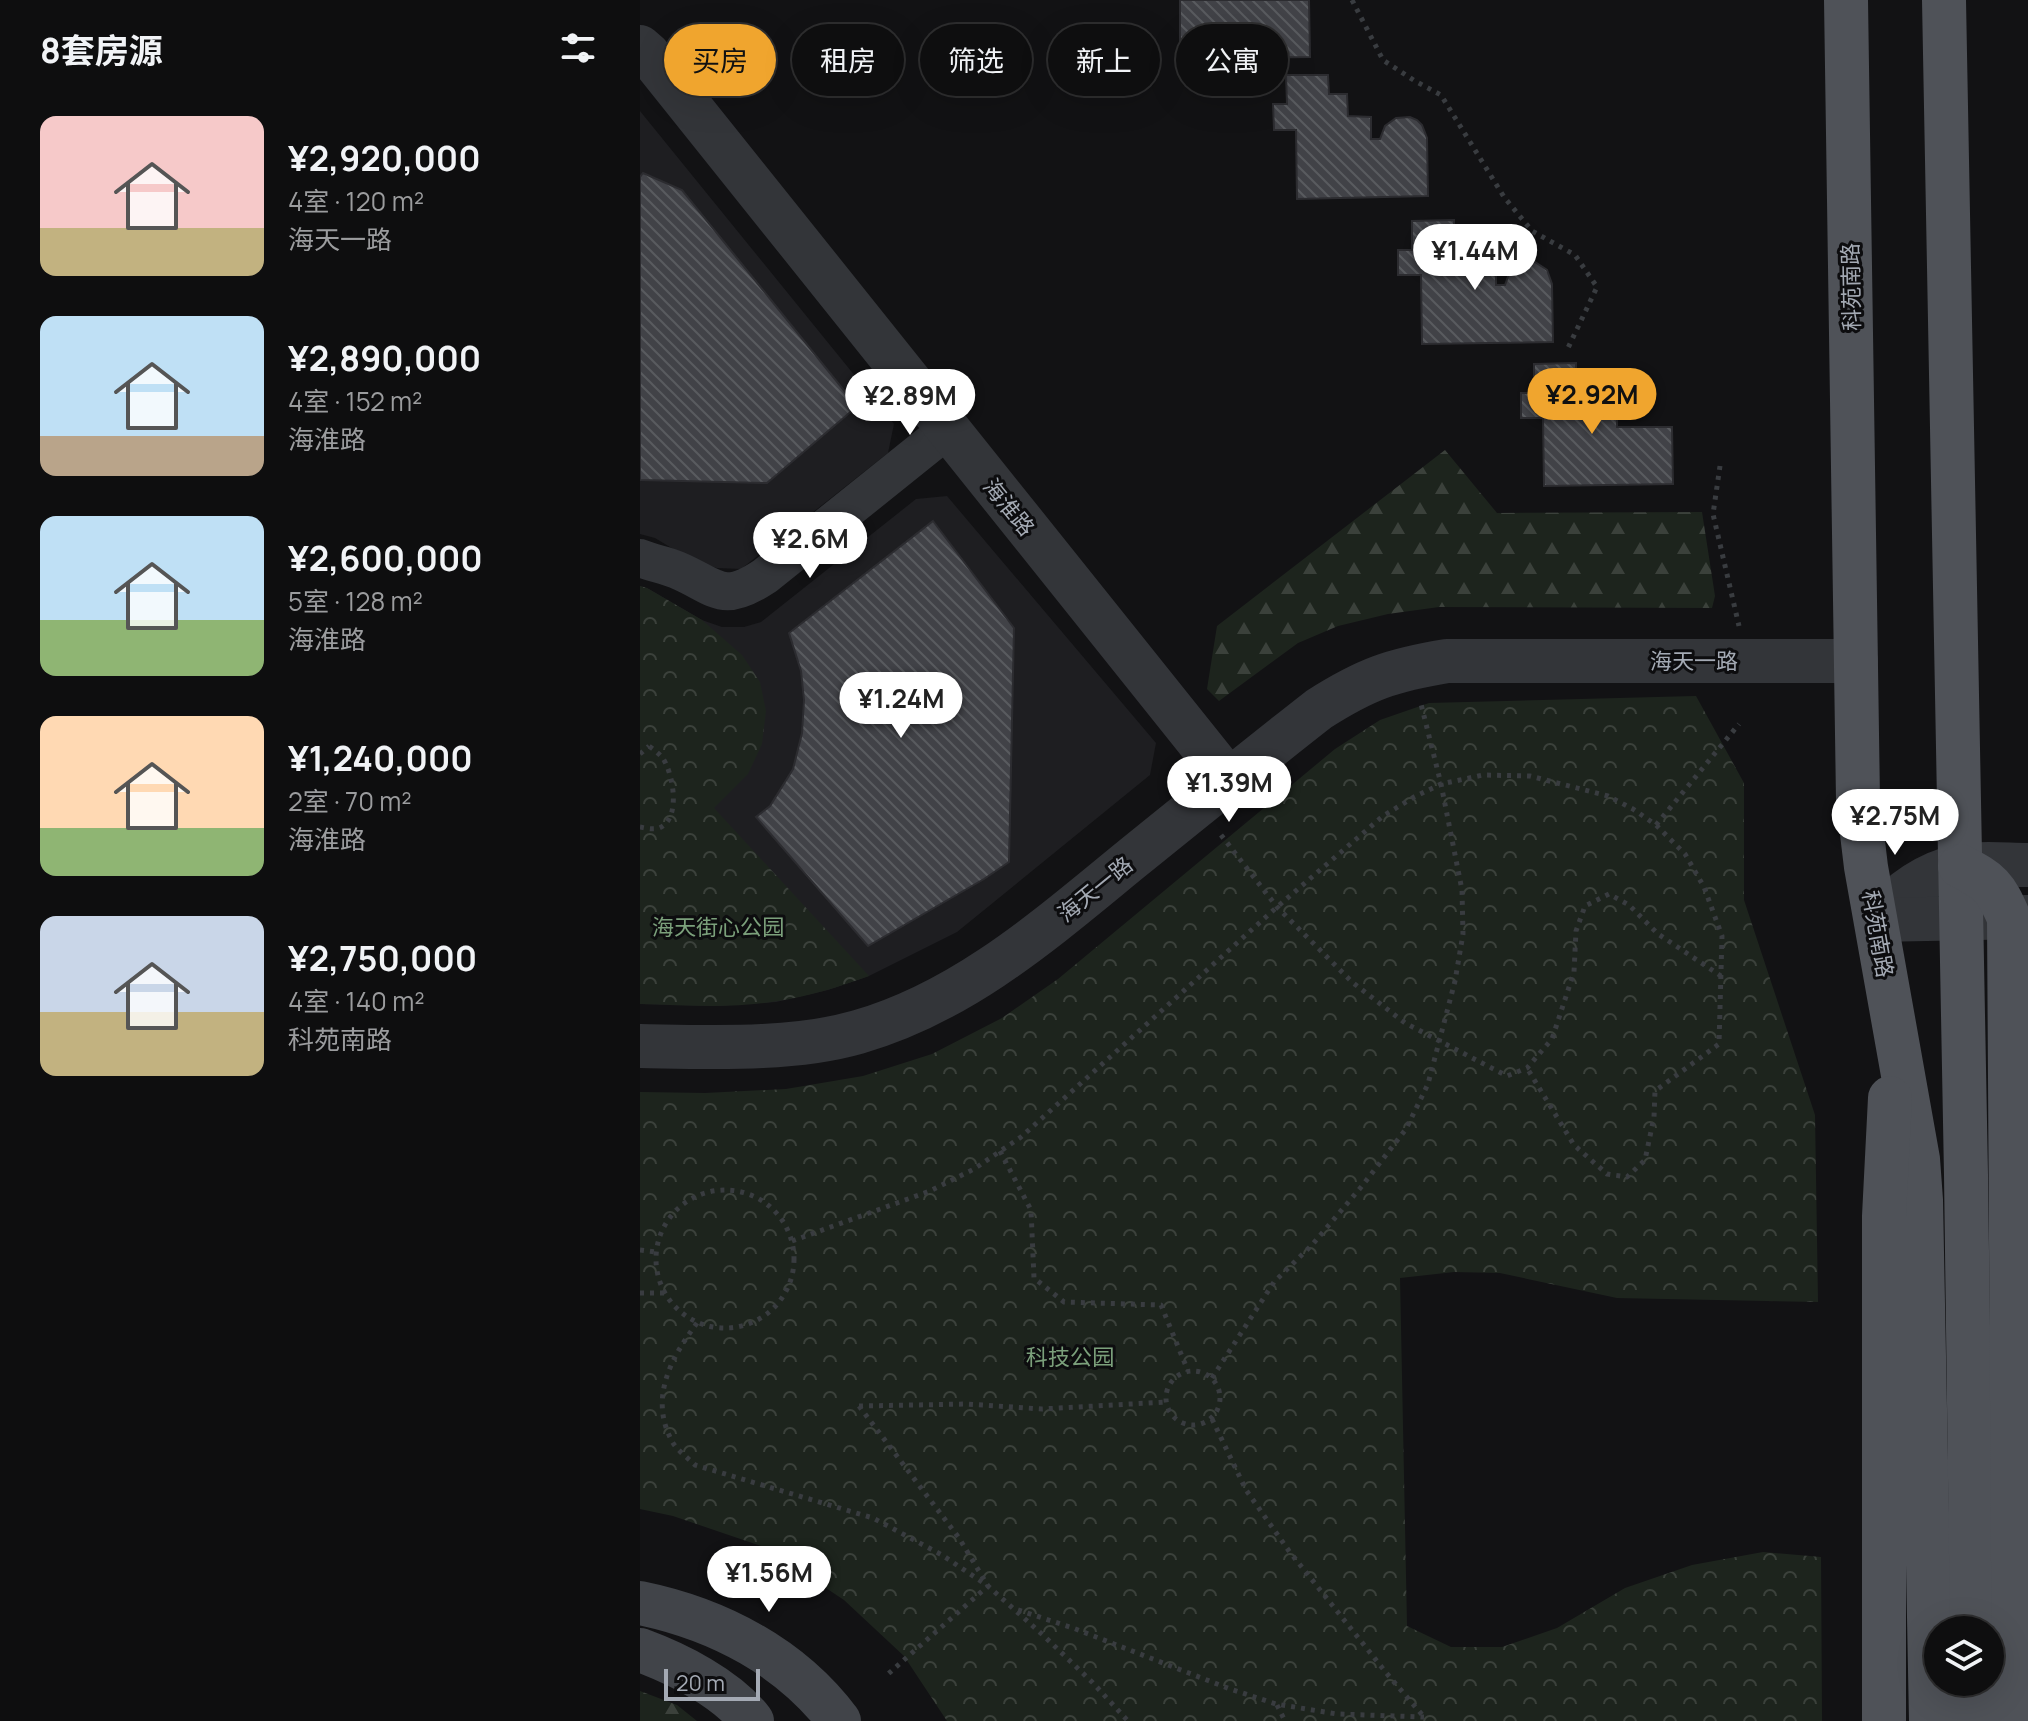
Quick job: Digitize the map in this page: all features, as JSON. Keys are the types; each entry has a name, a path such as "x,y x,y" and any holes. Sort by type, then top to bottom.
{"main road":[{"name":"科苑南路","path":"1846,0 1858,800 1866,867 1918,1159 1949,1544 1968,1616"},
{"name":"科苑南路","path":"1931,1721 1949,1544 1961,918 1944,0"},
{"path":"1960,866 1985,879 2018,918 2014,1721"},
{"path":"1884,1721 1884,1216 1894,1023"},
{"path":"640,1603 666,1608 705,1622 758,1647 798,1677 839,1721"},
{"path":"640,1650 684,1668 718,1690 752,1721"},
{"path":"1973,1696 1973,1721"}],"street":[{"name":"海淮路","path":"640,47 1229,780"},
{"path":"640,558 677,570 719,590 733,592 750,586 947,430"},
{"name":"海天一路","path":"640,1046 745,1046 800,1042 855,1033 902,1018 995,967 1319,709 1377,676 1447,661 1856,661"},
{"path":"1876,920 1894,899 1925,877 1960,866 2028,865"},
{"path":"1876,920 2018,918"}],"path":[{"path":"1352,0 1383,60 1441,95 1504,197 1532,231 1575,255 1597,287 1568,348"},
{"path":"1720,466 1713,514 1739,628"},
{"path":"1212,1378 1274,1282 1312,1245 1406,1129 1428,1084 1455,981 1463,934 1462,890 1441,784 1420,704"},
{"path":"1656,825 1739,724"},
{"path":"640,754 648,746 663,759 671,780 673,805 669,820 663,826 657,829 640,827"},
{"path":"792,1241 930,1191 974,1169 1021,1137 1383,816 1441,784 1483,775 1530,776 1608,796 1633,809 1656,825 1685,854 1704,887 1722,936 1719,1044 1655,1091 1654,1117 1645,1160 1627,1177 1607,1174 1574,1145 1527,1068"},
{"path":"1216,828 1277,907 1352,982 1405,1023 1507,1076 1527,1068 1552,1039 1574,972 1576,931 1585,906 1609,894 1629,905 1658,934 1721,976"},
{"path":"1000,1151 1031,1210 1034,1278 1064,1302 1161,1305 1188,1371"},
{"path":"730,1189 751,1194 769,1205 784,1221 792,1241 794,1263 790,1284 778,1304 761,1318 741,1326 719,1328 697,1323 678,1310 664,1293 656,1273 655,1252 660,1231 672,1213 688,1199 708,1191 730,1189"},
{"path":"640,1250 655,1252"},
{"path":"640,1293 664,1293"},
{"path":"697,1323 676,1351 662,1389 663,1420 674,1445 695,1465 873,1518 942,1555 988,1586 1092,1682 1128,1721"},
{"path":"1197,1370 1212,1378 1221,1399 1212,1419 1196,1426 1173,1417 1166,1402 1169,1385 1188,1371 1197,1370"},
{"path":"988,1586 959,1538 859,1406 967,1404 1042,1409 1166,1402"},
{"path":"1013,1609 1073,1628 1276,1704 1337,1714 1424,1717 1289,1551 1246,1490 1212,1419"},
{"path":"888,1674 988,1586"},
{"path":"1276,1704 1285,1721"}],"shaded area":[{"path":"640,111 894,424 888,453 741,569 717,568 690,559 655,538 640,534"},
{"path":"947,496 1156,743 1150,775 957,932 869,976 828,990 776,1002 718,1006 640,1004 640,586 702,620 722,627 744,627 761,622 916,499"}],"green space":[{"path":"1445,450 1497,513 1702,512 1715,596 1712,608 1439,607 1388,614 1338,626 1298,643 1219,701 1207,689 1217,626"},
{"name":"海天街心公园","path":"640,586 702,620 742,655 760,682 766,711 762,744 748,774 714,808 869,976 813,994 761,1003 709,1006 640,1004"},
{"name":"科技公园","path":"1696,696 1744,783 1744,900 1815,1115 1818,1302 1617,1298 1500,1273 1454,1272 1400,1278 1407,1626 1451,1647 1502,1647 1557,1628 1625,1588 1692,1565 1763,1552 1821,1557 1822,1721 947,1721 904,1656 844,1600 764,1547 673,1516 640,1509 640,1092 786,1089 863,1076 932,1054 1002,1018 1058,979 1335,749 1380,720 1429,703"},
{"path":"640,1691 677,1705 697,1721 640,1721"}],"building":[{"path":"1180,0 1309,0 1310,57 1288,57 1288,24 1180,24"},
{"path":"1288,75 1328,75 1329,94 1347,94 1348,116 1371,117 1371,139 1380,139 1385,126 1396,118 1417,120 1427,138 1428,196 1297,199 1296,130 1274,130 1273,104 1287,104"},
{"path":"643,173 682,190 855,404 854,409 767,483 640,480 640,177"},
{"path":"1454,220 1454,240 1472,239 1472,261 1496,262 1496,285 1505,285 1510,271 1521,263 1535,262 1547,270 1552,284 1553,342 1422,344 1421,275 1398,275 1398,250 1412,250 1412,221"},
{"path":"1576,363 1576,383 1595,382 1595,405 1617,405 1617,427 1672,427 1673,484 1544,486 1543,418 1521,418 1521,393 1534,393 1534,364"},
{"path":"933,521 1014,628 1009,862 868,946 756,817 770,806 793,769 802,733 804,700 801,671 789,633"}]}
